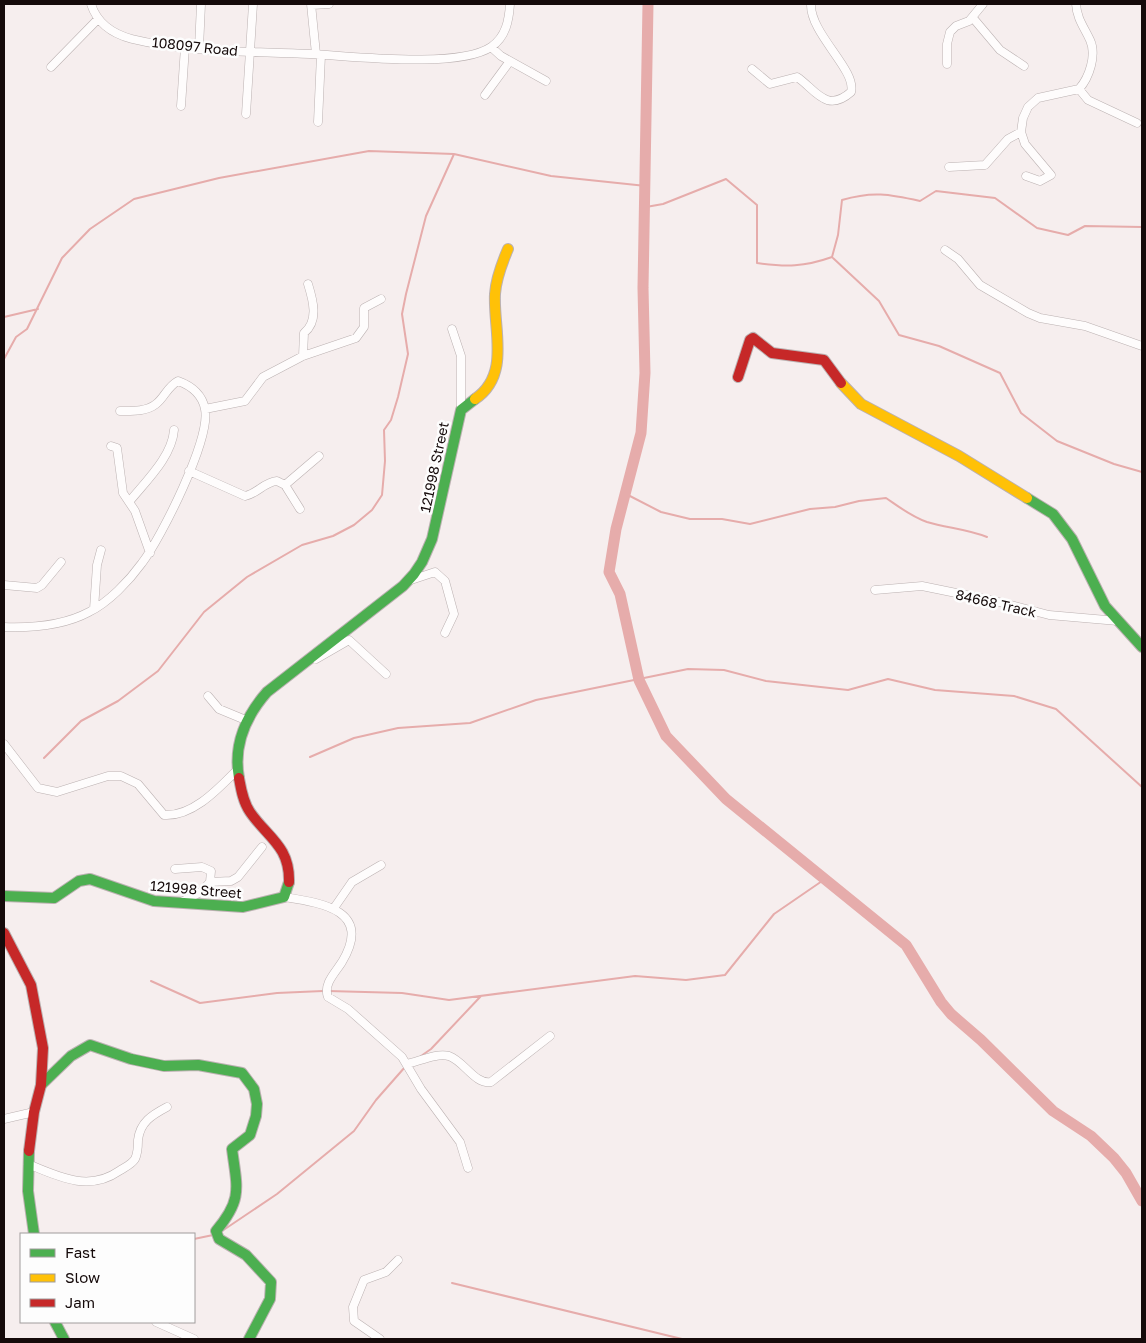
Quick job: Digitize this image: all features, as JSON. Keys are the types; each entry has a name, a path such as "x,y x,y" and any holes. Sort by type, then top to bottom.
{"street":[{"name":"108097 Road","path":"91,4 98,19 116,33 132,39 199,48 390,59 450,57 471,54 491,47"},
{"path":"199,48 201,4"},
{"path":"246,114 253,31 253,4"},
{"path":"318,122 318,55 312,4 328,4"},
{"path":"510,4 505,30 491,47 510,61 546,81"},
{"path":"752,70 770,84 796,77 820,98 827,101 846,96 851,92 851,83 844,68 816,26 811,4"},
{"path":"947,64 947,44 950,32 973,18 983,4"},
{"path":"1026,176 1040,181 1051,175 1028,150 1021,132 1026,111 1038,98 1079,89 1088,75 1093,51 1090,40 1080,24 1076,4"},
{"path":"973,18 1000,50 1024,66"},
{"path":"51,67 98,19"},
{"path":"182,106 185,46"},
{"path":"485,95 510,61"},
{"path":"1079,89 1088,100 1137,123"},
{"path":"949,167 985,165 1008,139 1021,132"},
{"name":"121998 Street","path":"4,896 54,898 79,881 90,879 124,889 147,900 243,907 284,897 290,881 286,861 271,834 246,805 236,757 238,741 261,698 328,643 386,600 408,581 422,563 432,540 461,410 487,390 496,370 498,343 495,295 500,268 508,249"},
{"path":"945,250 958,259 980,285 1028,313 1040,318 1085,326 1142,346"},
{"path":"303,356 304,333 311,326 314,319 312,298 308,284"},
{"path":"205,409 245,401 263,377 303,356 356,338 364,328 364,308 381,299"},
{"path":"452,330 461,356 461,410"},
{"path":"738,377 750,340 753,338 766,349 780,355 824,360 846,390 862,404 959,456 1053,514 1072,539 1100,599 1142,647"},
{"path":"4,628 63,624 94,609 115,592 150,553 202,439 206,422 205,409 197,392 178,380 170,385 155,405 141,410 120,411"},
{"path":"129,502 157,467 171,443 174,430"},
{"path":"111,446 117,448 121,486 143,530 150,553"},
{"path":"285,486 319,456"},
{"path":"189,471 245,496 250,495 263,485 278,481 285,486 300,509"},
{"path":"94,609 97,566 102,550"},
{"path":"4,585 37,588 42,585 61,562"},
{"name":"121998 Street","path":"408,581 435,572 446,581 454,614 445,633"},
{"name":"84668 Track","path":"875,590 922,586 1049,614 1118,621"},
{"path":"293,672 349,640 386,674"},
{"path":"208,696 219,709 248,721"},
{"path":"4,744 38,788 57,792 108,776 121,776 138,784 164,815 173,815 198,804 212,795 238,769"},
{"path":"210,882 230,881 238,877 262,848"},
{"path":"334,908 352,882 381,865"},
{"path":"175,869 208,868 212,873 210,882 201,892 180,902"},
{"path":"284,897 334,908 345,918 350,926 351,937 344,958 327,987 328,997 359,1018 407,1064 421,1089 460,1142 468,1168"},
{"path":"5,937 31,985 43,1048 40,1085 34,1112 28,1164 28,1191 34,1233"},
{"path":"407,1064 443,1055 450,1056 481,1081 491,1082 550,1036"},
{"path":"40,1085 71,1056 90,1045 138,1061 170,1067 201,1065 236,1072 248,1079 256,1096 256,1116 250,1135 232,1149 238,1192 230,1214 216,1231 219,1239 246,1254 271,1282 270,1299 249,1339"},
{"path":"28,1164 76,1181 94,1182 104,1180 132,1162 136,1155 141,1127 152,1115 167,1106"},
{"path":"4,1119 34,1112"},
{"path":"380,1339 354,1321 353,1306 364,1280 386,1272 398,1260"},
{"path":"56,1323 64,1339"},
{"path":"158,1323 194,1339"}],"waterway":[{"path":"648,4 643,288 645,373 641,433 616,529 609,572 620,594 639,680 666,736 726,799 906,945 941,1002 951,1014 981,1040 1053,1111 1091,1136 1114,1158 1126,1173 1142,1201"},
{"path":"4,359 16,337 27,329 62,258 90,229 134,199 219,178 369,151 454,154 551,176 646,186"},
{"path":"44,758 81,721 118,701 158,671 204,612 247,577 302,545 333,536 354,525 372,510 382,495 385,461 384,430 391,420 408,354 402,314 406,294 426,216 454,154"},
{"path":"646,207 663,204 726,179 757,205 757,263 777,265 804,264 832,257 838,235 842,200 862,195 890,195 920,201 936,191 995,198 1037,228 1068,235 1085,226 1142,227"},
{"path":"833,258 879,301 899,335 939,346 1000,373 1021,413 1057,441 1114,464 1142,472"},
{"path":"4,317 38,309"},
{"path":"4,393 4,398"},
{"path":"626,494 661,512 690,519 722,519 750,524 810,509 835,507 859,501 886,498 921,520 987,537"},
{"path":"310,757 354,738 398,728 470,723 536,700 688,669 724,670 766,681 848,690 888,679 935,690 1014,696 1056,709 1142,787"},
{"path":"328,991 402,993 449,1000 635,976 686,980 725,975 774,914 825,879"},
{"path":"151,981 200,1003 277,993 323,991"},
{"path":"421,1056 431,1049 481,996"},
{"path":"222,1231 277,1194 354,1131 376,1100 405,1067"},
{"path":"195,1239 213,1235"},
{"path":"452,1283 682,1339"}],"traffic: fast":[{"path":"239,778 238,754 243,732 247,721 267,692 403,586 422,562 432,539 461,410 475,399"},
{"path":"1027,498 1053,514 1072,539 1105,606 1142,647"},
{"path":"4,896 54,898 79,881 90,879 154,901 243,907 284,897 289,882"},
{"path":"41,1085 71,1056 90,1045 131,1059 164,1066 198,1065 242,1073 254,1089 257,1104 256,1116 250,1135 232,1149 236,1193 231,1210 216,1231 219,1239 246,1255 271,1282 270,1299 249,1339"},
{"path":"29,1151 28,1191 34,1233"},
{"path":"56,1323 64,1339"}],"traffic: slow":[{"path":"475,399 486,389 493,377 497,364 495,294 498,276 508,249"},
{"path":"841,383 861,404 959,456 1027,498"}],"traffic: jam":[{"path":"738,377 750,340 753,338 772,353 824,360 841,383"},
{"path":"239,778 248,808 282,851 286,859 289,882"},
{"path":"4,933 31,985 43,1048 41,1085 34,1112 29,1151"}]}
